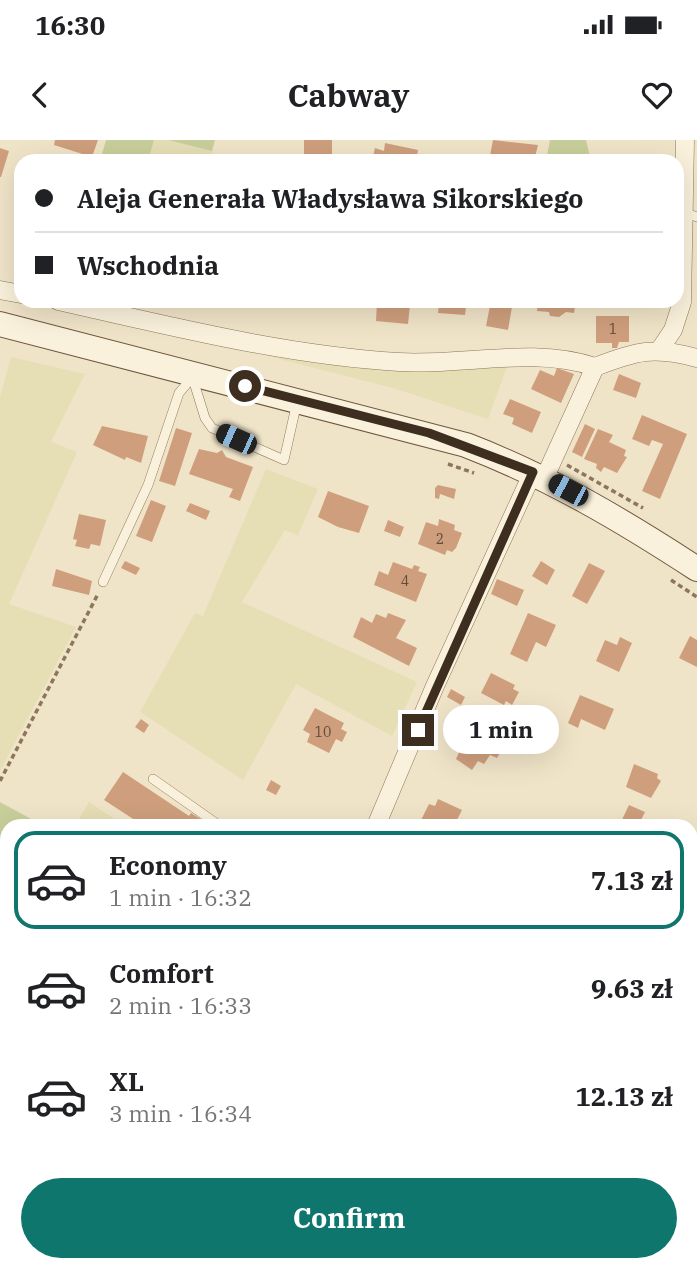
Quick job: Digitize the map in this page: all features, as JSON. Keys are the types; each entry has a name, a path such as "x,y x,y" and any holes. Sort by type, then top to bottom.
{"main road":[{"path":"0,324 191,376 298,400 466,444 539,475 613,514 697,569"}],"street":[{"path":"684,280 690,214 685,140"},
{"path":"91,308 277,348 399,362 565,359 594,366 630,354 660,349 697,358"},
{"path":"660,349 673,330 680,308"},
{"path":"378,819 435,686 594,366"}],"lane":[{"path":"191,376 212,428 284,460 298,400"},
{"path":"103,582 148,485 179,393 191,376"},
{"path":"153,779 210,819"}],"path":[{"path":"443,462 477,474"},
{"path":"665,576 697,597"},
{"path":"0,781 90,615 103,582"}],"shaded area":[{"path":"154,140 168,140 212,151 211,154 150,154"},
{"path":"268,356 409,367 508,364 488,419 393,388"},
{"path":"11,357 85,374 51,442 77,452 9,604 76,627 0,771 0,397"},
{"path":"266,469 318,489 298,535 285,530 242,602 417,682 392,736 296,684 243,780 140,712 195,613 203,616"},
{"path":"89,802 114,819 79,819"}],"green space":[{"path":"106,140 154,140 150,154 102,154"},
{"path":"168,140 215,140 212,151"},
{"path":"550,140 586,140 589,154 547,154"},
{"path":"0,802 31,819 0,819"}],"building":[{"path":"55,140 98,140 93,154 82,154 54,145"},
{"path":"304,140 332,140 332,154 304,154"},
{"path":"493,140 538,145 536,154 490,154"},
{"path":"385,143 418,150 417,154 374,154 375,148 384,151"},
{"path":"0,148 9,151 1,177 0,177"},
{"path":"377,308 410,308 408,324 376,321"},
{"path":"438,308 466,308 465,315 438,313"},
{"path":"490,308 512,308 508,330 486,326"},
{"path":"537,308 575,308 574,313 566,312 559,317 550,316 549,312 537,311"},
{"path":"596,316 629,316 629,342 619,342 617,348 612,348 612,343 596,343"},
{"path":"557,368 574,374 561,403 531,389 540,370 554,376"},
{"path":"619,374 641,383 636,398 613,390"},
{"path":"510,399 541,412 532,433 512,424 514,418 503,414"},
{"path":"642,415 687,434 660,499 642,491 663,444 652,440 649,446 632,439"},
{"path":"585,424 595,429 582,457 572,452"},
{"path":"102,426 148,436 141,463 126,457 125,460 93,445"},
{"path":"176,428 192,433 175,486 159,481"},
{"path":"598,429 613,435 609,442 626,450 624,456 627,457 617,473 604,467 601,472 596,468 597,464 584,459"},
{"path":"199,449 217,453 222,450 226,457 253,467 240,501 229,497 233,489 189,474"},
{"path":"438,485 456,489 454,499 440,494 439,499 435,498 435,488"},
{"path":"328,491 369,506 359,533 318,517"},
{"path":"151,500 166,506 152,542 136,536"},
{"path":"190,503 210,511 206,520 186,511"},
{"path":"79,514 106,520 100,546 91,544 89,549 75,546 77,540 73,539"},
{"path":"439,519 455,525 454,530 462,533 456,548 452,552 447,550 445,555 418,544 426,522 438,526"},
{"path":"388,520 404,527 400,537 384,531"},
{"path":"125,561 140,568 136,575 121,568"},
{"path":"541,561 555,570 547,585 532,576"},
{"path":"393,562 412,569 414,565 420,567 418,571 427,574 416,602 374,585 379,571 388,575"},
{"path":"589,563 605,571 587,604 572,596"},
{"path":"56,569 92,581 89,595 52,586"},
{"path":"497,579 524,590 517,606 491,594"},
{"path":"388,613 406,620 396,638 417,648 409,666 353,637 361,617 372,623 376,614 386,618"},
{"path":"528,613 556,625 546,647 536,642 527,662 510,654"},
{"path":"690,636 697,640 697,667 679,658"},
{"path":"620,637 632,643 619,672 596,661 605,640 617,645"},
{"path":"491,673 515,685 513,689 519,692 512,705 506,701 504,705 481,693"},
{"path":"451,689 465,697 461,705 447,697"},
{"path":"580,695 614,709 605,730 581,719 578,728 568,723"},
{"path":"315,708 344,723 341,729 347,732 342,742 336,739 329,753 307,742 310,734 303,730"},
{"path":"479,718 510,735 497,758 490,755 484,764 478,761 472,770 456,759 465,740 458,735 466,723 474,727"},
{"path":"141,719 149,725 144,733 135,727"},
{"path":"634,764 658,774 657,778 661,781 651,798 626,787"},
{"path":"123,772 189,816 191,813 201,819 133,819 104,800"},
{"path":"271,780 281,786 276,795 266,790"},
{"path":"438,799 462,810 458,819 422,819 429,804 435,806"},
{"path":"629,805 645,812 642,819 622,819"}],"route":[{"path":"245,386 466,444 533,472 435,686 418,730"}]}
